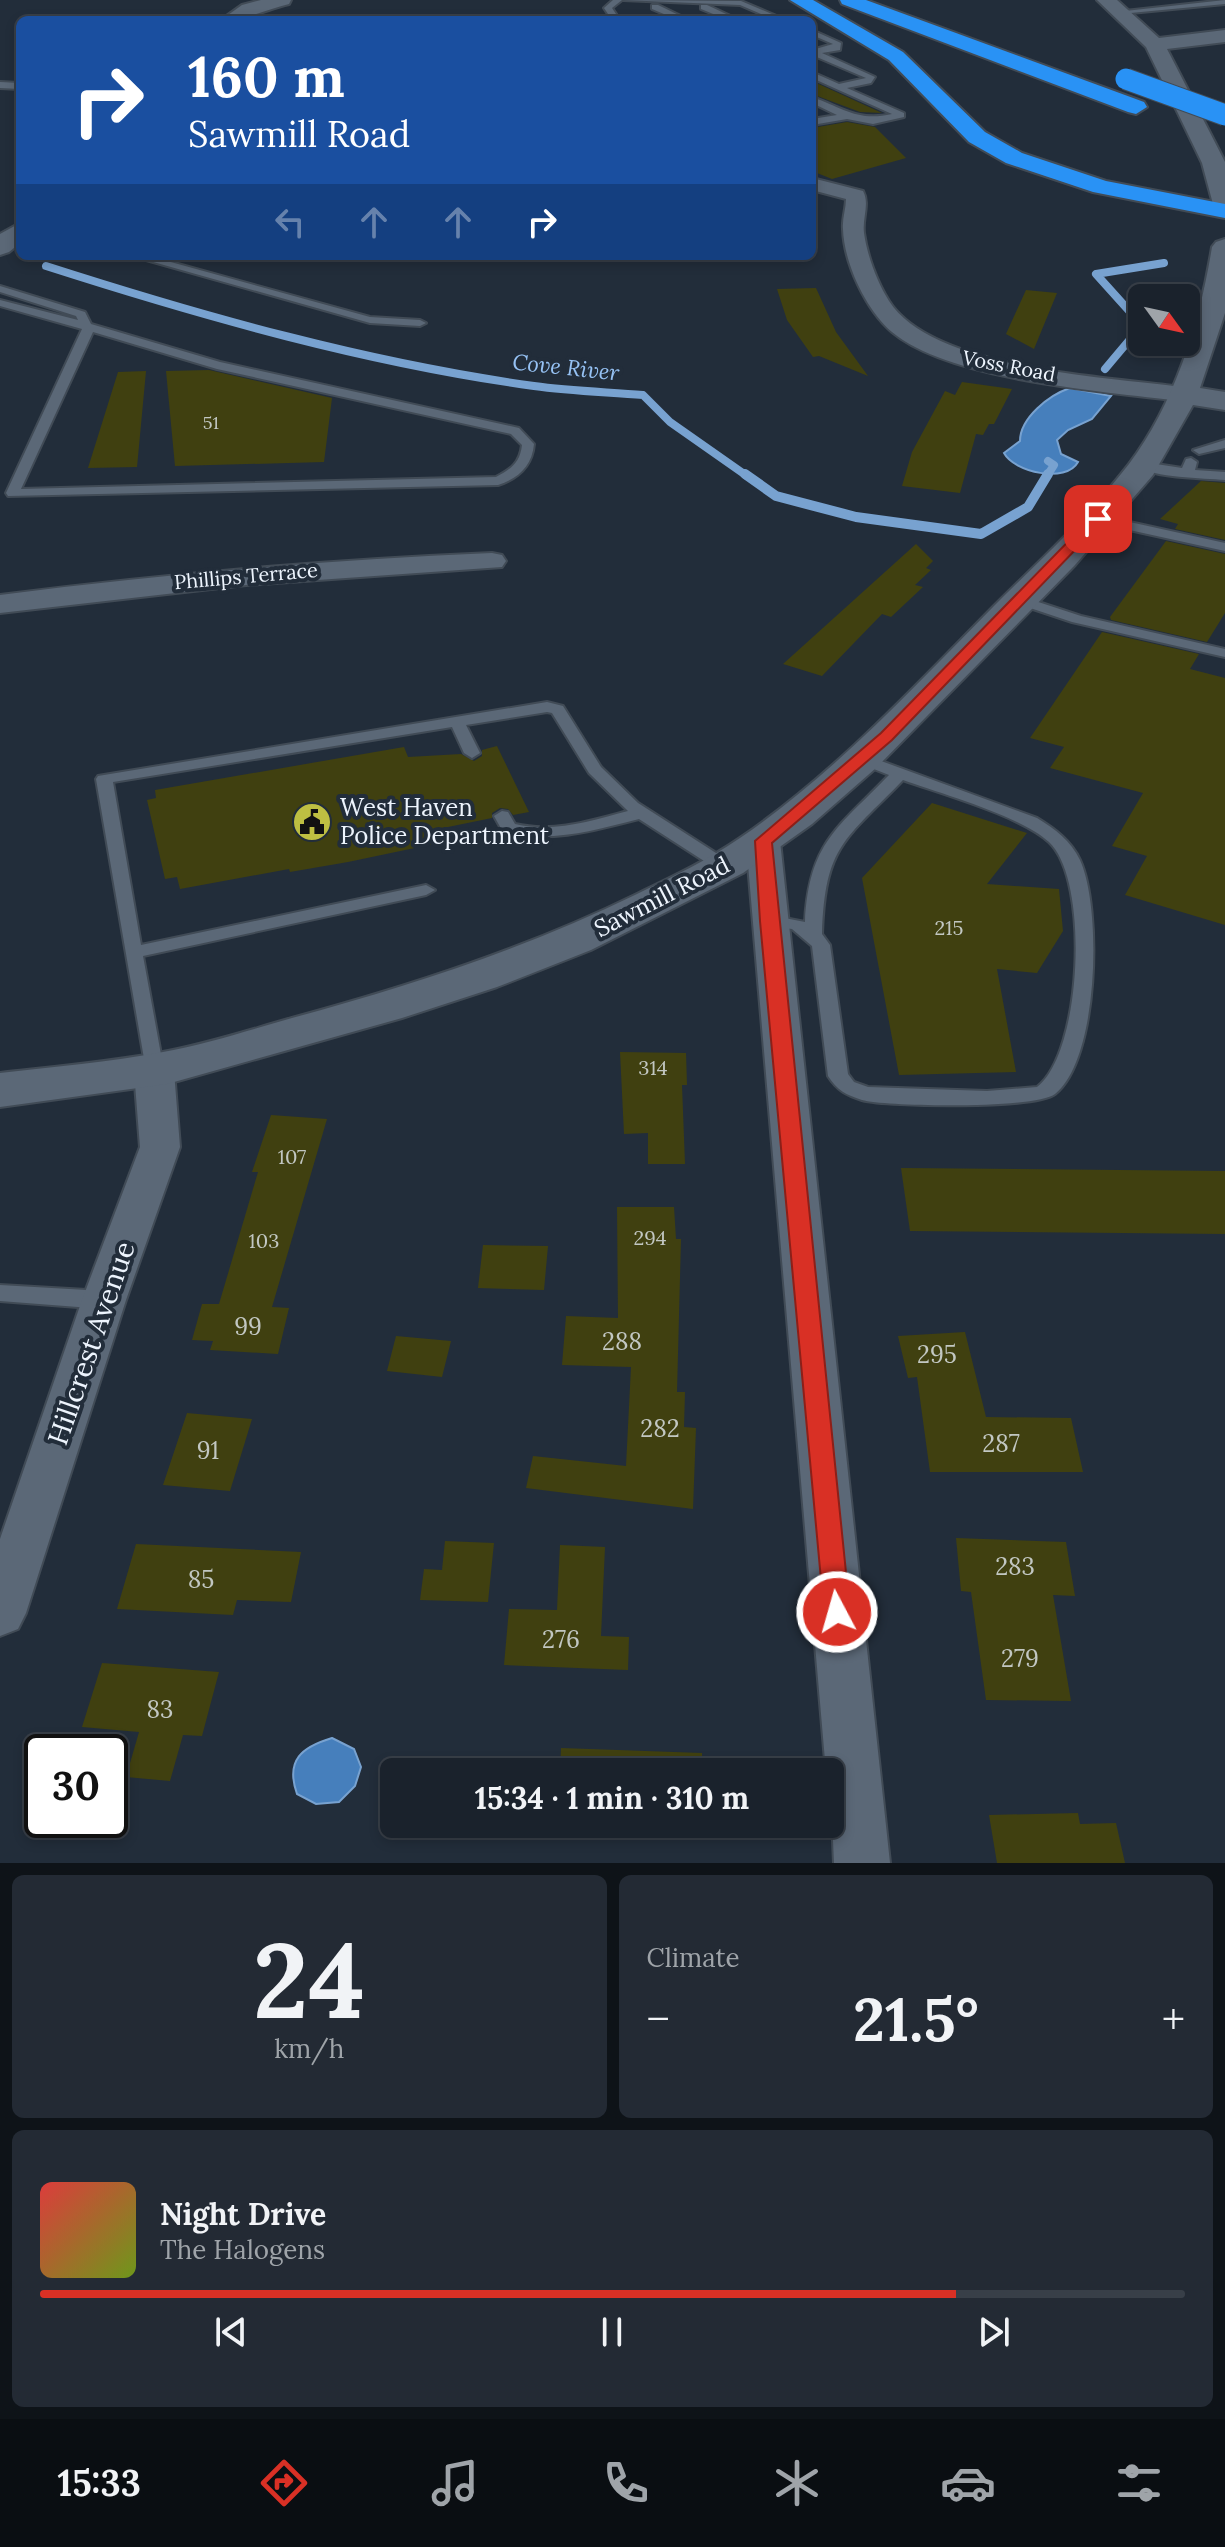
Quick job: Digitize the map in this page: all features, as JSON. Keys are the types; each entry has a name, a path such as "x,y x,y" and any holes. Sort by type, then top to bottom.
{"highway":[{"path":"799,0 896,56 977,137 1014,158 1101,187 1225,211"},
{"path":"849,0 1225,140"},
{"path":"1119,77 1225,115"}],"main road":[{"path":"238,16 249,9 282,0"},
{"path":"1113,6 1155,44 1214,163 1225,204"},
{"path":"1155,44 1225,36"},
{"path":"0,247 16,234"},
{"name":"Sawmill Road","path":"0,1090 154,1071 387,1009 486,977 577,941 724,866 763,841 862,759 1098,519 1143,466 1182,394 1218,293 1225,247"},
{"path":"1182,394 1225,401"}],"street":[{"name":"Voss Road","path":"816,185 856,195 853,234 880,305 890,320 917,340 981,364 1182,394"},
{"name":"Phillips Terrace","path":"0,604 143,585 354,567 492,561"},
{"path":"763,841 862,1863"},
{"name":"Hillcrest Avenue","path":"0,1613 104,1300 160,1147 154,1071"}],"lane":[{"path":"613,16 608,8 618,0"},
{"path":"627,0 645,3 741,3 772,16"},
{"path":"1113,6 1225,2"},
{"path":"645,3 676,16"},
{"path":"694,3 725,16"},
{"path":"816,34 837,43 837,48 816,52"},
{"path":"816,55 871,77 868,81 838,87"},
{"path":"816,77 901,115 873,121 847,116 816,102"},
{"path":"816,121 847,116"},
{"path":"175,261 370,320 420,323"},
{"path":"0,303 65,318 88,329 214,364 515,431 528,444 527,460 516,473 498,481 13,493 88,329 81,314 3,290"},
{"path":"1192,462 1225,444"},
{"path":"1143,466 1192,462 1220,466 1225,488"},
{"path":"1098,519 1225,547"},
{"path":"1020,600 1077,619 1225,653"},
{"path":"154,1071 104,779 547,707 558,709 595,770 641,813 724,866"},
{"path":"457,722 472,753"},
{"path":"769,921 790,922 813,934 821,945 838,1076 847,1087 866,1094 1001,1096 1039,1094 1054,1086 1077,1029 1086,991 1086,953 1075,869 1066,849 1049,832 1031,822 862,759"},
{"path":"813,934 815,898 822,863 832,846 900,773"},
{"path":"502,816 509,828 542,835 641,813"},
{"path":"134,952 426,890"},
{"path":"0,1293 104,1300"}],"water":[{"path":"1070,388 1111,396 1092,419 1068,430 1057,440 1061,454 1078,462 1072,469 1052,474 1018,466 1004,453 1020,441 1025,424 1037,408"},
{"path":"332,1738 354,1749 361,1767 355,1786 339,1802 316,1804 297,1794 293,1772 305,1751"}],"building":[{"path":"816,83 882,113 860,112 816,96"},
{"path":"847,122 875,127 906,158 832,179 816,173 816,127"},
{"path":"816,288 836,332 868,376 819,356 813,357 787,320 777,289"},
{"path":"1026,290 1057,293 1034,349 1006,334"},
{"path":"209,370 332,398 324,462 175,466 166,371"},
{"path":"146,371 137,467 88,468 118,372"},
{"path":"962,382 1012,389 994,424 989,424 983,435 976,434 960,493 902,486 912,452 945,391 955,395"},
{"path":"1201,481 1225,483 1225,540 1175,529 1178,524 1160,519"},
{"path":"1166,541 1225,554 1225,613 1207,642 1111,620 1110,617"},
{"path":"916,544 933,561 926,568 931,570 915,585 923,587 891,617 882,614 822,676 783,664"},
{"path":"1102,632 1199,654 1190,669 1225,678 1225,925 1125,895 1147,856 1112,846 1143,793 1050,768 1064,747 1030,738"},
{"name":"West Haven Police Department","path":"497,746 529,812 513,815 508,809 500,808 492,813 492,818 443,828 448,841 348,862 290,872 289,869 180,889 177,877 165,879 147,800 156,798 155,790 404,747 408,757 461,754 474,761 482,756 482,750"},
{"path":"932,803 1027,833 987,884 1059,889 1063,931 1037,973 997,969 1016,1072 899,1075 862,878"},
{"path":"620,1052 686,1053 687,1085 682,1085 685,1164 648,1164 648,1133 624,1134"},
{"path":"271,1115 327,1119 272,1307 289,1308 278,1354 210,1350 213,1341 192,1340 202,1304 219,1304 258,1172 252,1172"},
{"path":"901,1168 1225,1171 1225,1234 910,1231"},
{"path":"617,1207 674,1207 676,1239 681,1239 677,1392 685,1392 684,1427 696,1428 693,1509 526,1488 533,1456 626,1466 631,1367 562,1365 566,1316 618,1318"},
{"path":"483,1245 548,1246 544,1290 478,1288"},
{"path":"965,1332 986,1417 1071,1418 1083,1472 930,1472 917,1377 908,1378 898,1336"},
{"path":"396,1336 451,1341 442,1377 387,1371"},
{"path":"187,1413 252,1419 230,1491 163,1485"},
{"path":"956,1538 1066,1542 1075,1596 1053,1595 1071,1701 986,1700 971,1592 961,1591"},
{"path":"445,1541 494,1543 488,1602 420,1600 424,1569 442,1570"},
{"path":"136,1544 301,1552 291,1602 237,1600 233,1615 117,1609"},
{"path":"560,1545 605,1547 601,1636 629,1637 628,1670 504,1665 509,1609 557,1610"},
{"path":"102,1663 219,1672 202,1736 183,1735 170,1781 128,1777 139,1732 82,1727"},
{"path":"561,1748 702,1753 702,1758 561,1758"},
{"path":"1078,1813 1080,1824 1116,1823 1125,1863 997,1863 989,1815"}],"waterway":[{"name":"Cove River","path":"1105,369 1137,331 1132,314 1096,274 1164,263"},
{"name":"Cove River","path":"46,266 227,320 410,365 534,386 643,395 670,422 747,476"},
{"name":"Cove River","path":"1047,476 1054,465 1048,461"},
{"name":"Cove River","path":"745,474 776,496 856,517 981,534 1028,507 1048,474"}],"place":[{"name":"West Haven Police Department","path":"312,822"}],"route":[{"path":"837,1612 763,841 816,800 886,737 1098,519"}]}
